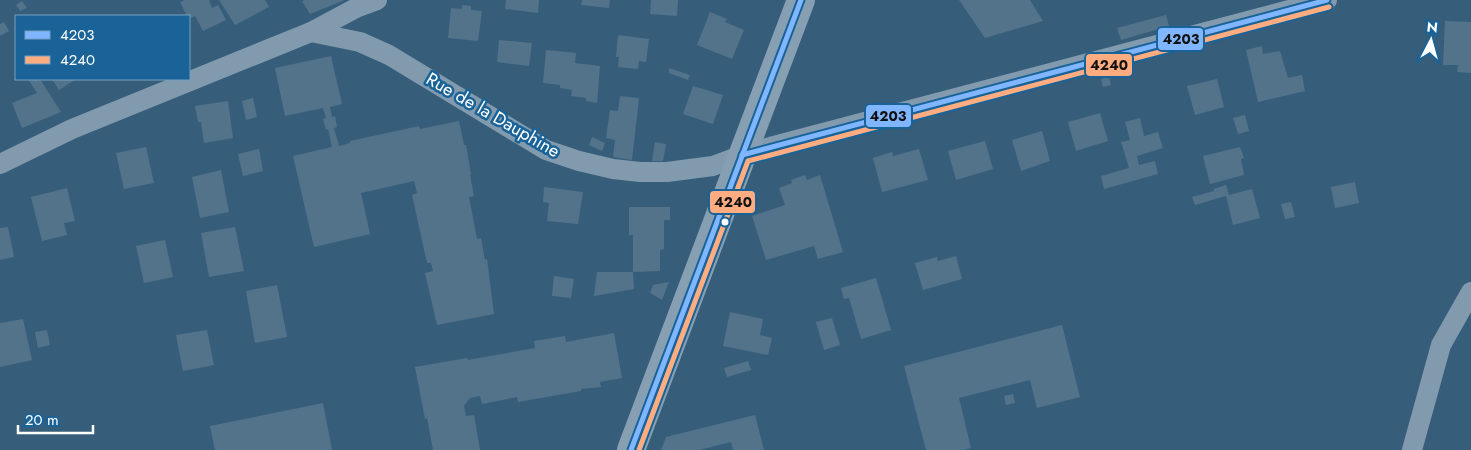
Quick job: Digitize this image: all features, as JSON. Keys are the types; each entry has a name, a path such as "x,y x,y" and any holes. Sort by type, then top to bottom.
{"main road":[{"path":"632,450 801,0"}],"street":[{"path":"0,164 72,129 311,32 358,7 376,0"},
{"name":"Rue de la Dauphine","path":"311,32 360,42 389,55 546,150 579,162 613,169 667,172 713,166 742,155 1326,0"},
{"path":"1412,450 1441,345 1471,292"}],"building":[{"path":"185,0 209,0 212,8 218,5 226,20 203,31 195,16 190,18 190,15 186,15 180,2"},
{"path":"219,0 265,0 269,7 235,25"},
{"path":"345,0 310,14 302,1"},
{"path":"506,0 539,0 538,13 505,9"},
{"path":"582,0 610,0 609,8 581,5"},
{"path":"651,0 678,0 677,16 650,14"},
{"path":"959,0 1030,0 1043,21 985,38"},
{"path":"22,1 27,8 20,11 16,5"},
{"path":"462,5 471,6 471,10 482,11 478,41 448,38 451,8 462,9"},
{"path":"710,12 727,19 725,22 744,30 732,59 697,45"},
{"path":"1166,15 1169,26 1121,40 1117,28"},
{"path":"1445,21 1471,22 1471,73 1457,72 1458,65 1443,65"},
{"path":"4,22 9,31 0,36 0,24"},
{"path":"618,35 649,39 646,62 639,61 638,69 618,67 619,57 616,57"},
{"path":"499,40 532,43 529,66 497,62"},
{"path":"1262,46 1263,54 1280,51 1288,78 1302,75 1305,91 1258,102 1246,50"},
{"path":"546,50 576,53 575,63 600,66 597,103 586,101 586,98 571,96 572,90 560,88 560,85 543,83"},
{"path":"331,56 342,104 330,107 332,117 335,116 337,127 334,128 339,146 350,143 350,141 419,126 420,129 459,121 464,145 466,145 474,196 469,197 477,239 481,238 485,260 487,259 494,314 437,325 425,273 433,271 431,263 427,263 412,195 417,193 414,181 361,193 370,234 314,247 293,156 332,147 328,129 326,130 323,119 326,118 323,108 285,116 275,68"},
{"path":"669,68 690,75 688,80 669,73"},
{"path":"1109,76 1111,85 1103,87 1101,79"},
{"path":"1217,79 1224,107 1195,115 1187,86"},
{"path":"29,80 41,80 61,112 22,128 12,103 37,93"},
{"path":"53,80 74,80 59,90"},
{"path":"693,86 723,95 713,124 683,114"},
{"path":"620,96 639,98 632,160 613,157 615,140 606,138 610,110 618,111"},
{"path":"253,98 257,117 246,120 242,101"},
{"path":"228,101 233,138 204,143 201,122 198,122 195,106"},
{"path":"1100,113 1108,141 1076,151 1068,122"},
{"path":"1245,115 1249,131 1238,134 1233,118"},
{"path":"1140,118 1144,136 1158,132 1163,148 1137,156 1139,165 1155,161 1158,174 1104,189 1101,176 1129,168 1121,142 1130,140 1125,122"},
{"path":"1042,131 1050,161 1021,171 1012,140"},
{"path":"592,137 605,143 602,151 589,145"},
{"path":"985,141 993,169 956,180 948,151"},
{"path":"655,142 666,144 663,161 652,161"},
{"path":"146,147 154,183 124,189 116,153"},
{"path":"1240,147 1244,158 1241,159 1244,175 1210,184 1203,156"},
{"path":"259,149 263,171 243,176 238,154"},
{"path":"919,149 928,180 882,192 873,158 892,152 893,156"},
{"path":"221,170 229,212 200,218 192,177"},
{"path":"805,175 807,180 820,175 843,252 818,259 814,246 766,260 752,216 785,205 779,188 792,183 791,180"},
{"path":"1355,182 1359,203 1335,208 1331,187"},
{"path":"1226,185 1229,195 1252,189 1260,218 1233,225 1226,196 1195,205 1192,197 1214,191 1214,189"},
{"path":"544,187 583,192 578,224 547,221 549,203 543,202"},
{"path":"67,188 75,221 64,223 67,235 42,241 31,197"},
{"path":"1291,202 1295,217 1285,219 1281,204"},
{"path":"629,207 670,207 670,220 664,220 664,249 660,250 660,271 633,272 633,235 629,235"},
{"path":"8,227 14,257 0,260 0,228"},
{"path":"235,227 244,271 209,277 201,233"},
{"path":"165,240 173,277 144,283 136,246"},
{"path":"956,256 962,279 923,290 915,263 937,257 938,261"},
{"path":"597,272 633,272 634,289 594,296"},
{"path":"554,276 574,279 571,298 552,296"},
{"path":"876,278 891,330 861,339 849,298 844,299 841,288"},
{"path":"669,282 662,300 650,293 653,285"},
{"path":"277,285 287,337 255,343 246,291"},
{"path":"730,312 763,319 760,335 772,338 768,355 723,346"},
{"path":"832,318 840,345 824,350 816,322"},
{"path":"23,319 32,360 0,367 0,323"},
{"path":"1062,325 1080,397 1037,408 1030,380 959,398 971,448 963,450 926,450 904,366"},
{"path":"47,330 50,345 38,348 35,332"},
{"path":"207,330 214,365 183,371 176,335"},
{"path":"614,333 622,378 600,382 601,387 581,389 581,391 518,402 517,397 482,404 480,396 470,398 464,406 466,416 474,415 480,450 433,450 415,367 535,348 534,341 565,336 566,342"},
{"path":"748,361 751,370 727,377 724,368"},
{"path":"1013,394 1015,403 1006,405 1004,396"},
{"path":"323,403 332,450 215,450 210,426"},
{"path":"755,415 764,450 733,450 731,442 699,450 661,450 666,437"}],"transit line":[{"name":"4203","path":"631,450 801,0"},
{"name":"4203","path":"742,155 1327,0"},
{"name":"4240","path":"639,450 748,161 1329,7"}]}
